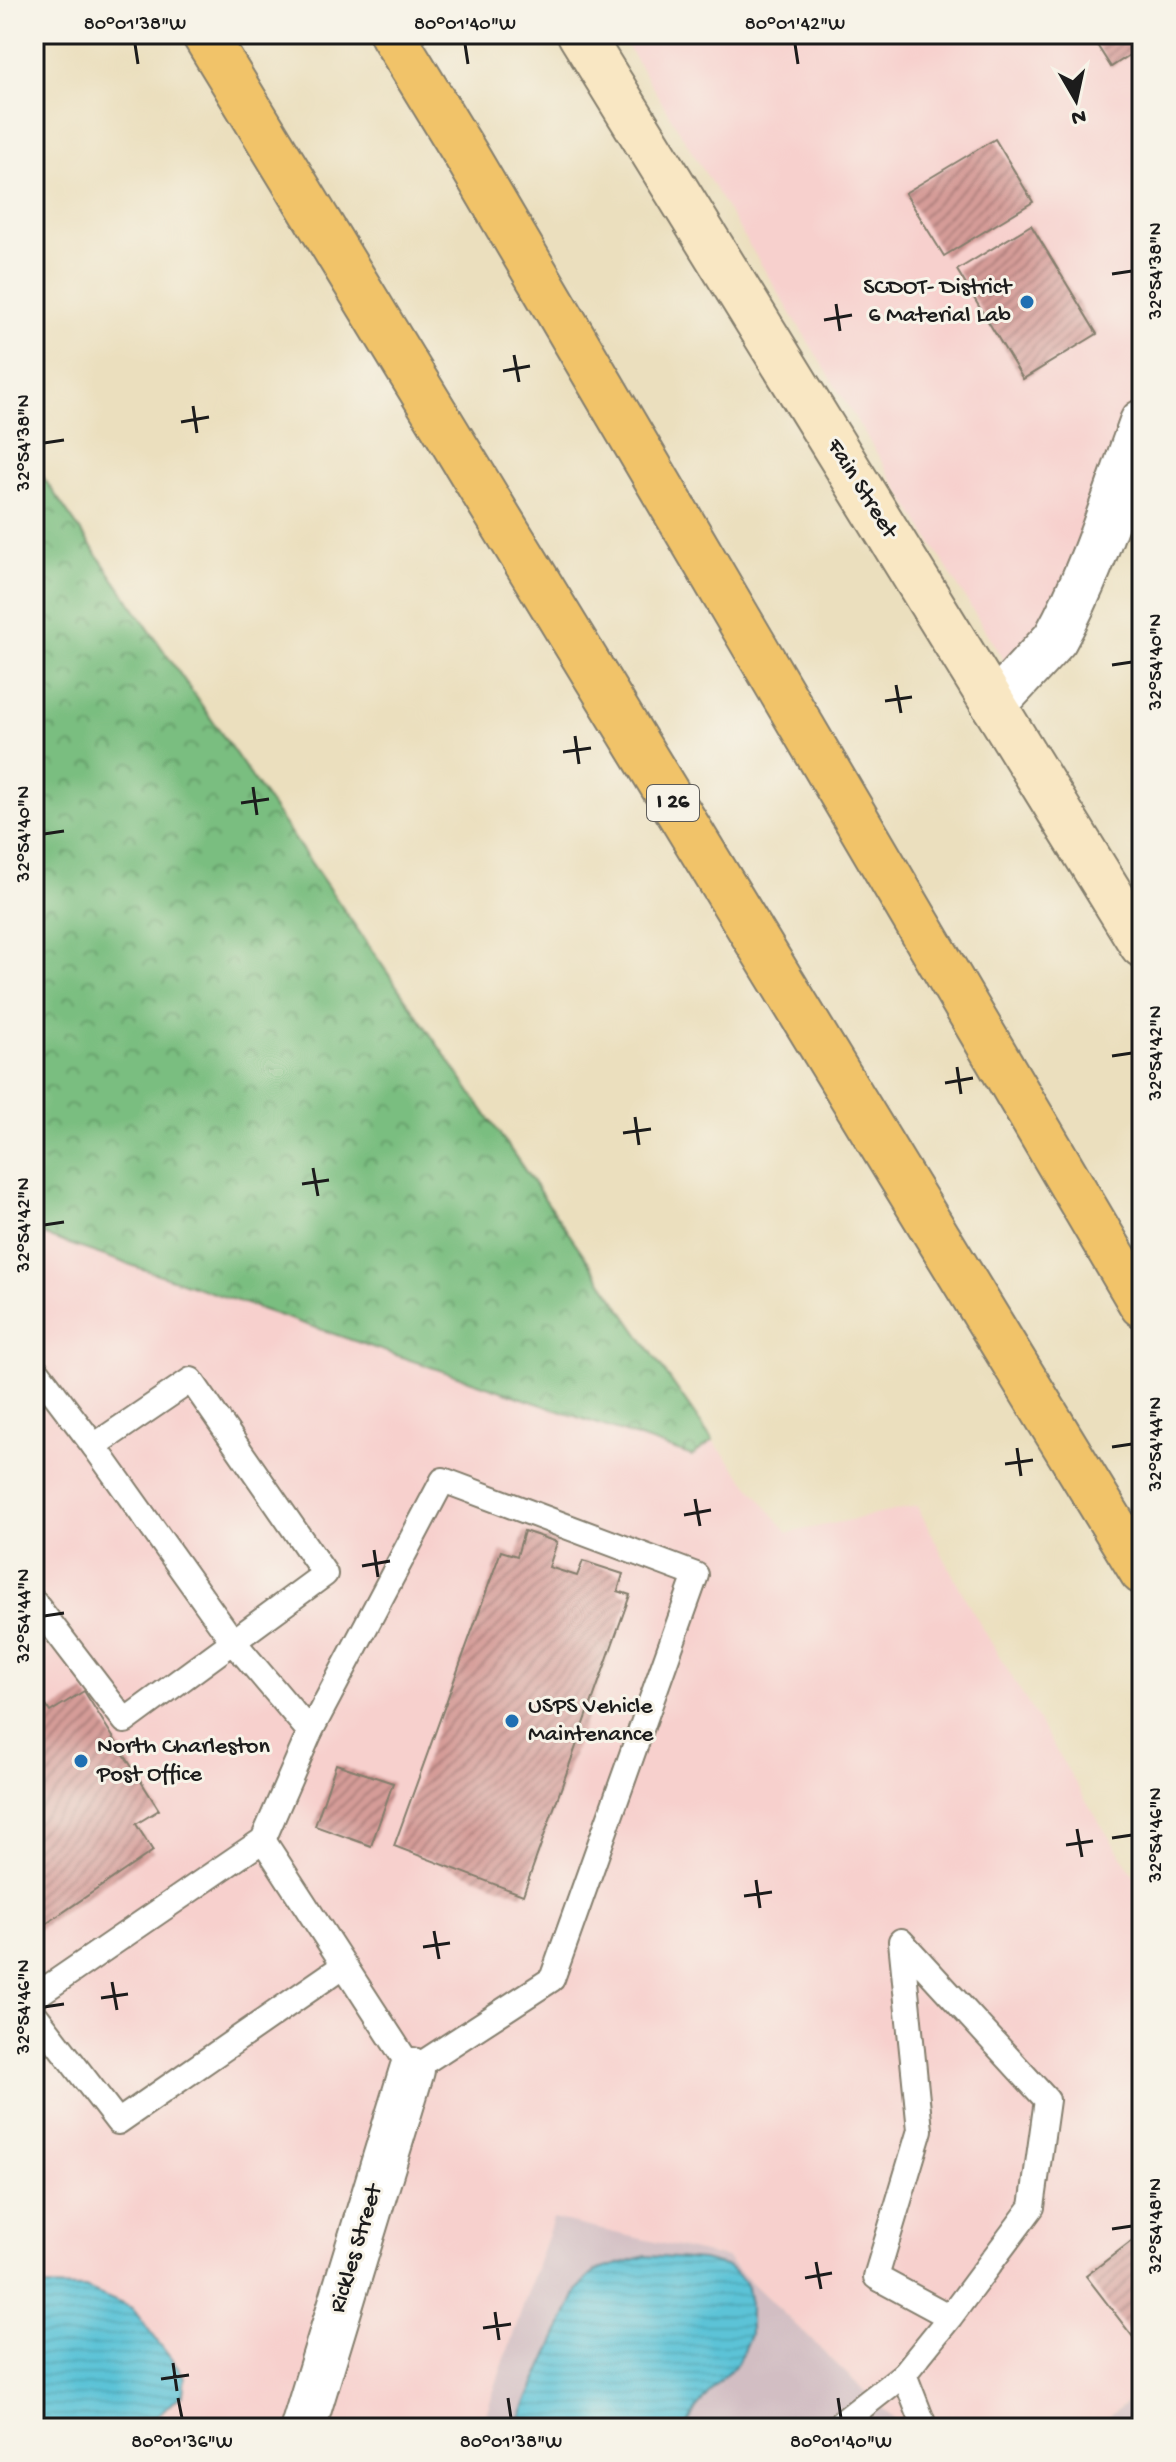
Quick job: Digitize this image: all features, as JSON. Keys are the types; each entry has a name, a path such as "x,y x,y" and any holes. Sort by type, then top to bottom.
{"highway":[{"name":"I 26","path":"204,34 1142,1572"},
{"path":"392,34 1142,1305"}],"street":[{"name":"Fain Street","path":"580,34 1142,945"},
{"path":"994,705 1055,639 1077,598 1142,422"},
{"name":"Rickles Street","path":"303,2428 412,2070"}],"lane":[{"path":"34,1367 232,1640 310,1732"},
{"path":"34,1602 125,1721 325,1574 191,1380 94,1446"},
{"path":"34,1997 263,1840 310,1732 443,1480 696,1575 552,1979 412,2070 263,1840"},
{"path":"835,2428 904,2374 950,2317 1032,2207 1047,2100 901,1941 920,2130 876,2277 950,2317"},
{"path":"34,2013 118,2122 343,1966"},
{"path":"904,2374 925,2428"}],"shaded area":[{"path":"620,34 1142,34 1142,422 1016,681"},
{"path":"34,1232 691,1456 713,1441 788,1533 917,1506 971,1609 1142,1888 1142,2389 1094,2428 903,2428 726,2258 553,2220 481,2428 34,2428"},
{"path":"553,2219 726,2258 903,2428 481,2428"},
{"path":"1142,2390 1142,2428 1094,2428"}],"green space":[{"path":"34,464 713,1441 692,1456 34,1232"}],"water":[{"path":"646,2256 703,2260 729,2267 746,2283 750,2335 737,2364 715,2385 686,2428 515,2428 578,2289 595,2271"},
{"path":"34,2288 85,2288 132,2308 185,2377 183,2394 141,2428 34,2428"}],"building":[{"path":"1090,34 1142,34 1142,47 1111,67"},
{"path":"995,139 1033,202 944,256 905,193"},
{"name":"SCDOT- District 6 Material Lab","path":"1031,225 1097,334 1023,379 957,270"},
{"name":"USPS Vehicle Maintenance","path":"524,1531 557,1542 549,1567 577,1576 583,1561 623,1574 618,1591 630,1595 523,1895 394,1846 501,1551 517,1556"},
{"name":"North Charleston Post Office","path":"34,1687 50,1712 84,1691 159,1810 136,1824 153,1851 34,1932"},
{"path":"336,1764 393,1783 371,1846 315,1826"},
{"path":"1142,2233 1142,2330 1133,2337 1086,2276"}],"place":[{"name":"SCDOT- District 6 Material Lab","path":"1027,302"},
{"name":"USPS Vehicle Maintenance","path":"512,1721"},
{"name":"North Charleston Post Office","path":"81,1761"}]}
